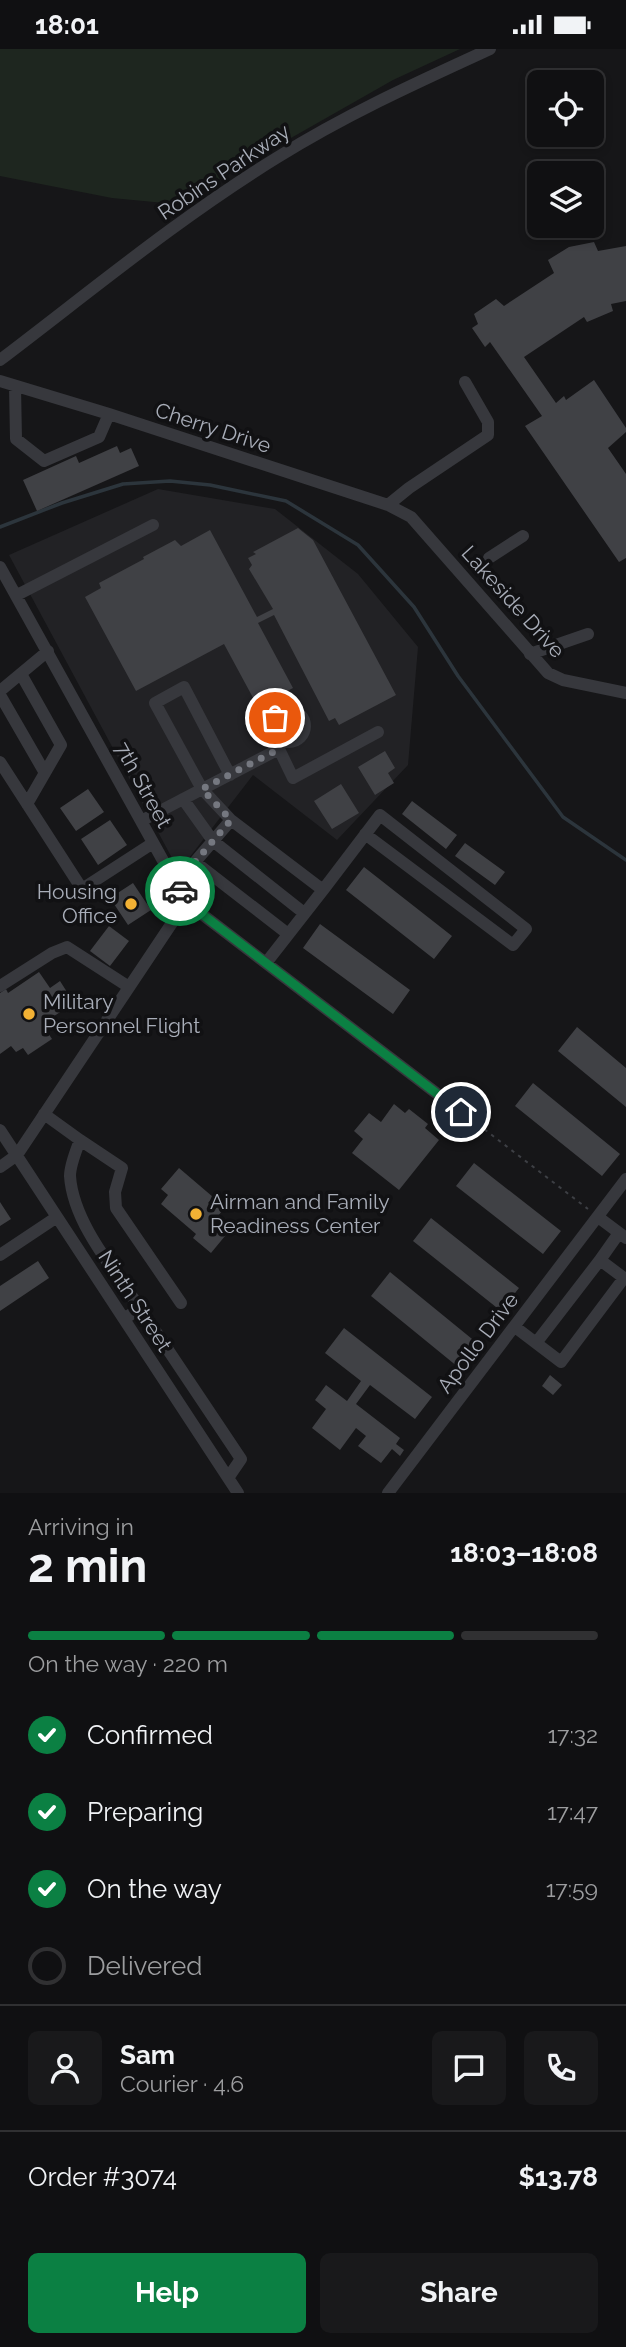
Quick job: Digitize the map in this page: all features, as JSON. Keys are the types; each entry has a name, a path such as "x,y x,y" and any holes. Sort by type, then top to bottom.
{"street":[{"name":"Robins Parkway","path":"0,360 202,207 279,156 363,110 490,49"},
{"name":"Cherry Drive","path":"0,381 388,505"},
{"path":"388,505 488,435 488,422 465,382"},
{"path":"15,386 16,439 44,461 99,437 109,414"},
{"name":"Lakeside Drive","path":"388,505 411,517 548,673 563,680 626,694"},
{"path":"17,595 153,525"},
{"path":"489,558 523,536"},
{"name":"7th Street","path":"0,568 186,902 461,1112"},
{"path":"530,654 588,634"},
{"path":"45,773 0,693 48,651"},
{"path":"21,674 61,745 27,804"},
{"path":"230,775 184,687 155,703 202,789 231,820 323,890"},
{"path":"141,821 230,775 280,745 293,778 378,732"},
{"path":"0,762 82,889 153,843"},
{"path":"183,799 213,841 304,913"},
{"path":"266,963 380,814 526,929 513,945 365,834"},
{"path":"176,884 231,820"},
{"path":"195,862 288,934"},
{"path":"0,1167 17,1155 186,902"},
{"path":"0,986 52,953 67,947 129,987"},
{"path":"44,1114 122,1168 115,1192 116,1208 181,1303"},
{"name":"Ninth Street","path":"0,1130 238,1493"},
{"path":"80,1140 70,1174 78,1211 241,1459 228,1478"},
{"name":"Apollo Drive","path":"388,1493 626,1179"},
{"path":"0,1255 57,1217"},
{"path":"536,1343 622,1235 598,1217"},
{"path":"514,1327 561,1362 624,1277 600,1260"},
{"path":"124,1319 140,1308"}],"path":[{"path":"461,1112 598,1217"}],"shaded area":[{"path":"0,49 460,49 393,80 175,204 112,198 0,176"},
{"path":"158,489 275,509 358,574 418,647 408,765 337,840 253,775 179,871 9,555"}],"building":[{"path":"594,242 598,251 626,246 626,301 611,304 613,311 587,322 584,317 524,357 556,403 564,396 566,400 594,380 626,428 626,432 608,448 626,474 626,558 619,562 525,426 542,416 490,342 485,347 472,328 478,324 474,314 496,299 504,306 554,273 548,260 569,247"},
{"path":"117,446 120,453 131,448 139,466 37,511 23,480 76,456 79,463"},
{"path":"298,528 313,540 396,695 339,725 335,718 329,721 274,615 258,623 293,688 258,707 224,644 136,691 85,597 101,588 99,583 144,559 143,557 175,540 181,546 210,530 257,617 273,609 249,569 252,565 248,558 256,554 253,552"},
{"path":"385,751 395,768 388,773 394,783 375,795 358,767"},
{"path":"341,784 359,813 332,829 314,801"},
{"path":"88,789 104,812 76,831 60,808"},
{"path":"412,801 457,835 446,849 402,814"},
{"path":"110,820 127,845 98,865 81,839"},
{"path":"465,843 505,872 495,885 455,856"},
{"path":"364,867 452,936 434,959 346,890"},
{"name":"Housing Office","path":"133,883 151,910 128,925 110,898"},
{"path":"320,924 410,990 393,1014 303,948"},
{"path":"109,926 129,941 110,966 90,951"},
{"name":"Military Personnel Flight","path":"39,972 50,988 60,981 74,1003 42,1024 52,1039 28,1055 23,1048 16,1052 11,1046 0,1054 0,993 6,989 8,993"},
{"path":"577,1027 626,1068 626,1107 558,1051"},
{"path":"533,1083 620,1154 602,1176 515,1106"},
{"path":"394,1104 405,1113 409,1109 428,1124 425,1128 439,1140 399,1190 352,1153 363,1139 354,1131 369,1113 381,1122"},
{"path":"474,1163 561,1231 543,1254 456,1186"},
{"name":"Airman and Family Readiness Center","path":"179,1168 213,1197 208,1203 215,1209 219,1205 224,1209 216,1218 230,1230 211,1253 193,1238 196,1234 161,1204 168,1195 161,1189"},
{"path":"0,1202 11,1219 0,1226"},
{"path":"431,1218 519,1288 501,1311 413,1241"},
{"path":"38,1261 49,1278 0,1311 0,1286"},
{"path":"390,1272 477,1343 458,1367 371,1296"},
{"path":"344,1328 432,1397 415,1419 370,1385 356,1404 400,1438 396,1444 404,1450 400,1456 392,1449 381,1463 358,1446 366,1436 356,1428 340,1450 312,1428 326,1409 315,1400 326,1385 347,1401 361,1381 325,1353"},
{"path":"550,1375 562,1385 553,1395 542,1386"}],"waterway":[{"path":"0,527 62,503 123,484 170,481 210,485 286,501 358,545 414,607 458,676 563,817 626,860"}],"way so far":[{"path":"180,891 176,884 231,820 202,789 279,749 282,741 273,728 275,718"}],"place":[{"name":"Housing Office","path":"131,904"},
{"name":"Military Personnel Flight","path":"29,1014"},
{"name":"Airman and Family Readiness Center","path":"196,1214"}],"route":[{"path":"180,891 186,902 461,1112"}]}
